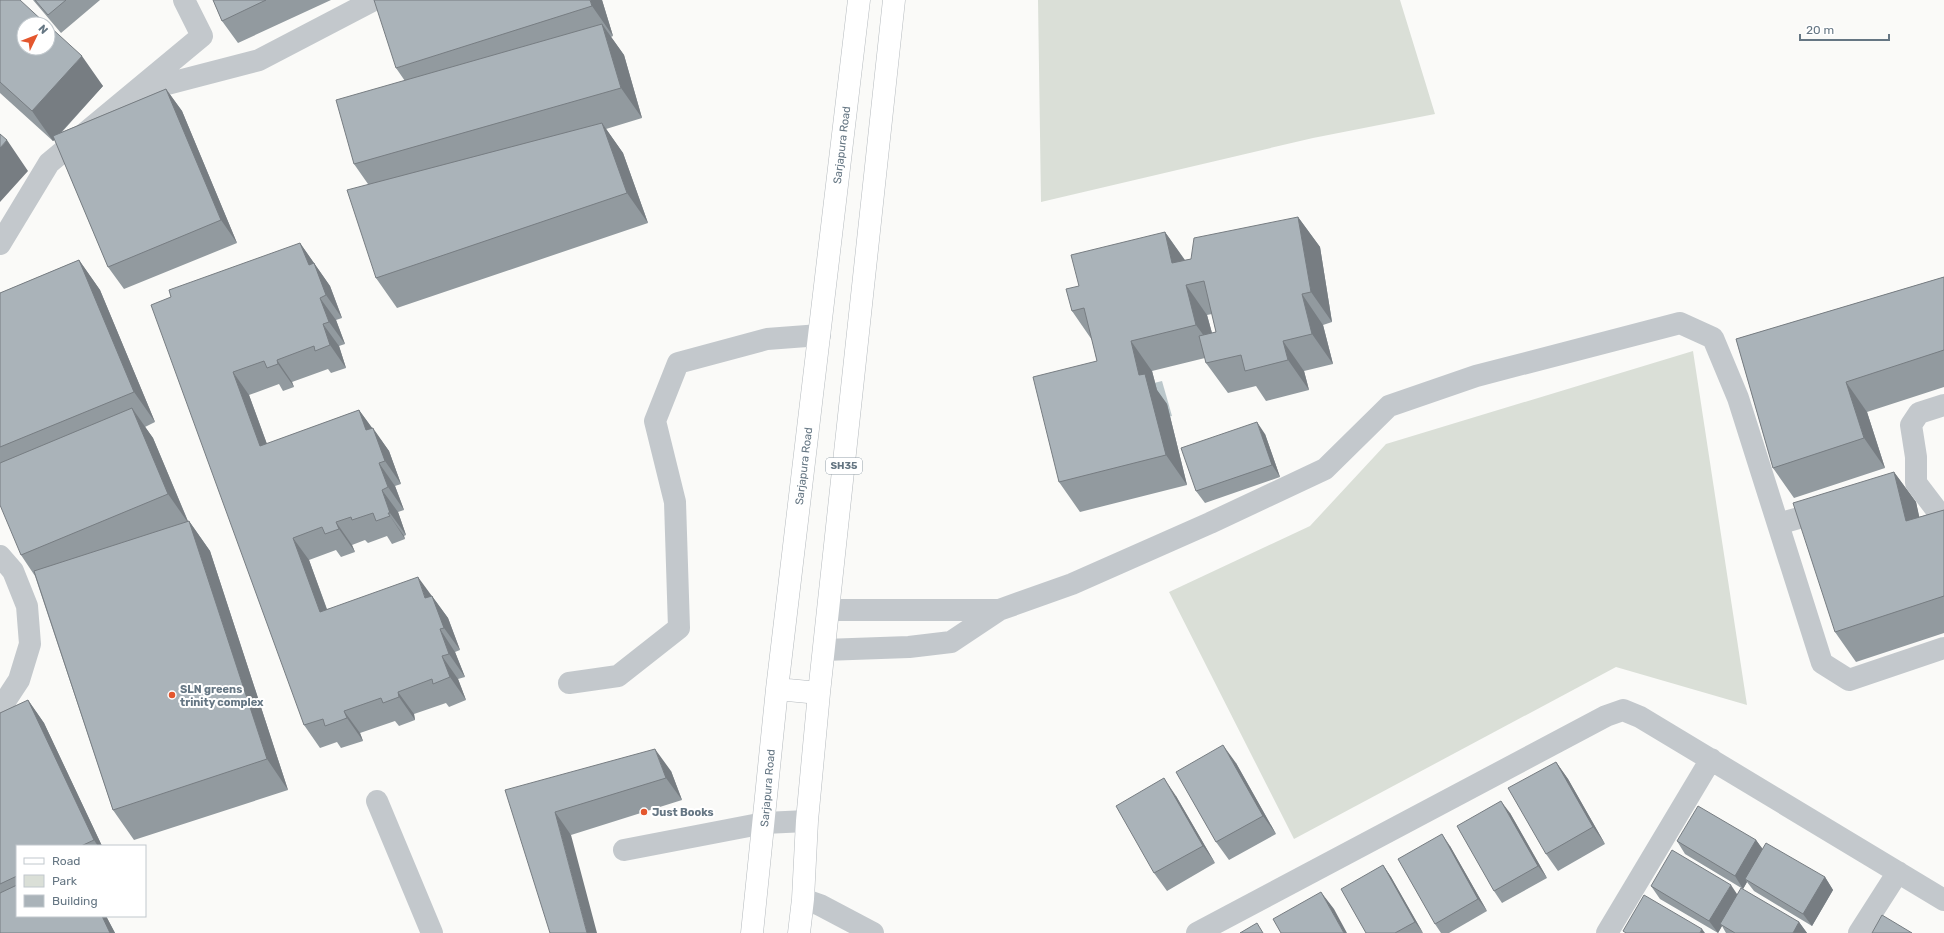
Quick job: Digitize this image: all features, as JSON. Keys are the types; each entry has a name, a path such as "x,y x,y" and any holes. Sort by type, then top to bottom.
{"main road":[{"name":"Sarjapura Road","path":"752,933 777,690 859,0"},
{"name":"SH35","path":"799,933 803,899 807,821 819,693 894,0"},
{"path":"777,690 819,693"}],"lane":[{"path":"0,244 49,163 202,36 184,0"},
{"path":"135,92 259,60 374,0"},
{"path":"824,650 909,647 951,642 998,610 1072,584 1210,523 1325,469 1389,406 1476,376 1680,323 1713,338 1738,398 1822,663 1849,680 1944,648"},
{"path":"569,683 618,676 679,628 675,502 655,421 678,363 767,339 820,335"},
{"path":"1723,362 1746,355"},
{"path":"1944,405 1919,413 1911,425 1916,457 1916,483 1935,508 1944,529"},
{"path":"1894,490 1916,483"},
{"path":"1778,524 1843,505"},
{"path":"0,556 13,571 27,606 30,644 19,680 0,709"},
{"path":"829,610 998,610"},
{"path":"1197,933 1616,712 1623,710 1632,713 1711,759 1944,900"},
{"path":"1607,933 1711,759"},
{"path":"377,801 432,933"},
{"path":"624,850 764,823 807,821"},
{"path":"1859,933 1898,872"},
{"path":"803,899 820,905 874,933"}],"green space":[{"path":"1038,0 1400,0 1435,114 1313,138 1041,202"},
{"path":"1693,351 1747,705 1616,667 1294,839 1169,592 1310,526 1386,444"}],"shaded area":[{"path":"1162,381 1172,416 1147,423 1138,387"}],"building":[{"path":"0,0 20,0 37,16 16,16 16,56 56,56 56,32 82,56 32,111 0,82"},
{"path":"35,0 66,0 48,15"},
{"path":"213,0 266,0 222,21"},
{"path":"374,0 590,0 592,6 396,68"},
{"path":"602,24 621,88 354,164 336,100"},
{"path":"166,89 221,220 108,267 53,136"},
{"path":"602,123 627,193 376,278 347,190"},
{"path":"0,134 7,140 0,148"},
{"path":"1298,217 1311,292 1302,294 1312,334 1283,341 1288,360 1245,371 1241,355 1206,363 1199,336 1216,332 1204,281 1186,285 1196,325 1131,341 1139,375 1145,374 1166,455 1059,482 1033,377 1097,361 1084,308 1072,311 1066,289 1079,286 1071,255 1165,232 1172,263 1191,259 1194,238"},
{"path":"300,243 309,265 314,263 326,295 320,298 329,322 323,324 330,345 315,351 314,346 277,360 278,364 267,368 264,361 233,372 260,446 359,410 366,430 373,428 385,461 379,463 388,487 382,490 390,516 376,521 373,513 352,520 351,517 336,522 339,529 325,534 322,527 293,538 320,612 418,577 425,598 432,596 444,628 440,629 449,654 442,656 450,677 433,684 432,679 398,692 399,697 383,703 381,698 344,711 347,718 325,726 323,719 304,725 151,305 171,297 169,290"},
{"path":"79,260 134,392 0,447 0,293"},
{"path":"1944,277 1944,350 1846,382 1864,438 1773,468 1736,339"},
{"path":"132,408 168,494 21,555 0,505 0,463"},
{"path":"1257,422 1272,465 1196,491 1181,448"},
{"path":"1894,472 1906,521 1944,510 1944,596 1835,632 1793,503"},
{"name":"SLN greens trinity complex","path":"189,521 267,759 113,810 34,571"},
{"path":"28,700 94,840 83,845 16,845 16,876 0,884 0,713"},
{"path":"1223,745 1263,816 1216,842 1176,772"},
{"path":"655,749 666,778 555,812 587,933 550,933 505,790"},
{"path":"1556,762 1593,827 1546,854 1508,788"},
{"path":"1164,778 1203,846 1154,873 1116,806"},
{"path":"1501,801 1538,866 1494,891 1457,826"},
{"path":"1698,806 1756,840 1735,876 1677,841"},
{"path":"1442,834 1478,899 1435,924 1398,859"},
{"path":"1766,843 1825,877 1803,914 1745,879"},
{"path":"1672,850 1731,885 1709,921 1651,886"},
{"path":"1383,865 1415,922 1395,933 1366,933 1341,889"},
{"path":"16,885 16,917 102,917 110,933 0,933 0,893"},
{"path":"1741,888 1799,922 1793,933 1735,933 1720,924"},
{"path":"1321,892 1344,933 1281,933 1273,919"},
{"path":"1644,895 1702,929 1700,933 1626,933 1623,931"},
{"path":"1882,915 1912,933 1872,933"},
{"path":"1257,923 1263,933 1240,933"}],"place":[{"name":"SLN greens trinity complex","path":"172,695"},
{"name":"Just Books","path":"644,812"}]}
